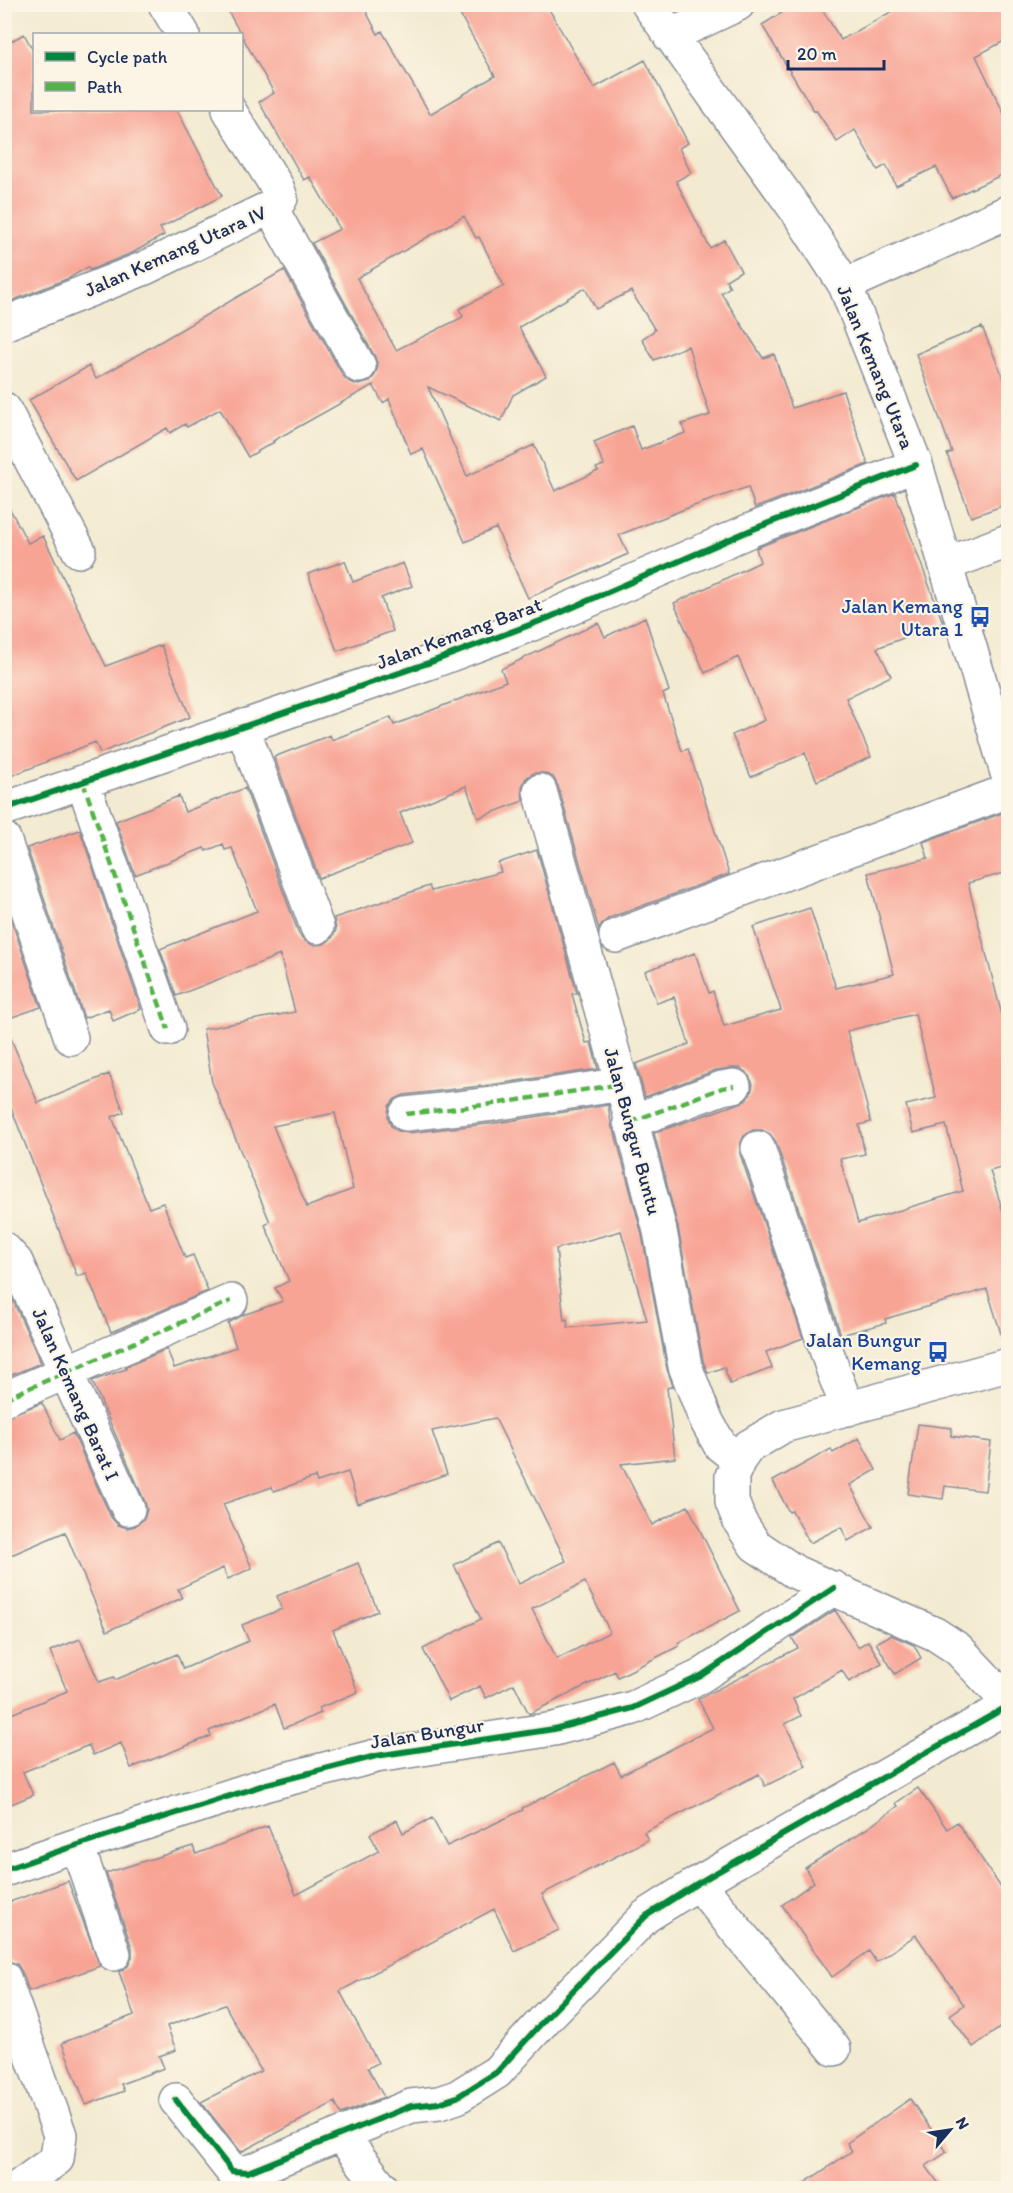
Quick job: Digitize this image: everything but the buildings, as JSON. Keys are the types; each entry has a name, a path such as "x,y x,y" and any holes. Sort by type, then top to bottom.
{"street":[{"path":"165,4 182,33"},
{"name":"Jalan Kemang Utara","path":"648,4 799,214 845,285 916,465 1008,776"},
{"path":"670,36 738,4"},
{"name":"Jalan Kemang Utara IV","path":"4,324 145,268 278,204 281,198 278,187 230,111"},
{"path":"271,208 359,366"},
{"path":"845,285 1008,212"},
{"path":"4,409 79,551"},
{"name":"Jalan Kemang Barat","path":"4,809 431,662 537,622 625,586 750,530 916,465"},
{"path":"946,564 1008,541"},
{"path":"242,726 317,927"},
{"path":"84,782 168,1029"},
{"name":"Jalan Bungur Buntu","path":"540,791 622,1084 660,1231 685,1366 705,1418 720,1445 740,1460"},
{"path":"616,936 1008,791"},
{"path":"4,839 70,1038"},
{"path":"406,1114 493,1104 622,1084"},
{"path":"630,1122 722,1088 734,1086"},
{"path":"758,1148 848,1409"},
{"name":"Jalan Kemang Barat I","path":"4,1249 16,1263 128,1509"},
{"path":"4,1399 231,1301"},
{"path":"1008,1365 783,1426 748,1447 732,1476 732,1502 740,1522 756,1545 795,1572 935,1634 958,1649 1008,1702"},
{"name":"Jalan Bungur","path":"4,1870 267,1784 376,1756 554,1729 633,1708 701,1676 834,1588"},
{"path":"176,2100 232,2170 248,2172 342,2136 411,2106 439,2103 457,2097 478,2086 497,2072 547,2017 646,1916 698,1883 1008,1706"},
{"path":"77,1845 114,1954"},
{"path":"698,1883 834,2049"},
{"path":"4,1978 60,2134 57,2158 17,2188"},
{"path":"342,2136 382,2188"}],"marked path":[{"path":"83,782 168,1029"},
{"path":"406,1114 493,1104 622,1084"},
{"path":"630,1122 722,1088 734,1086"},
{"path":"4,1399 231,1301"}],"cycle path":[{"path":"4,809 431,662 548,618 751,530 916,465"},
{"path":"4,1870 267,1784 376,1756 554,1729 633,1708 701,1676 834,1588"},
{"path":"176,2100 232,2171 248,2172 411,2106 439,2103 457,2097 497,2072 547,2017 646,1916 698,1883 1008,1706"}],"place":[{"name":"Jalan Kemang Utara 1","path":"980,617"},
{"name":"Jalan Bungur Kemang","path":"938,1352"}]}
